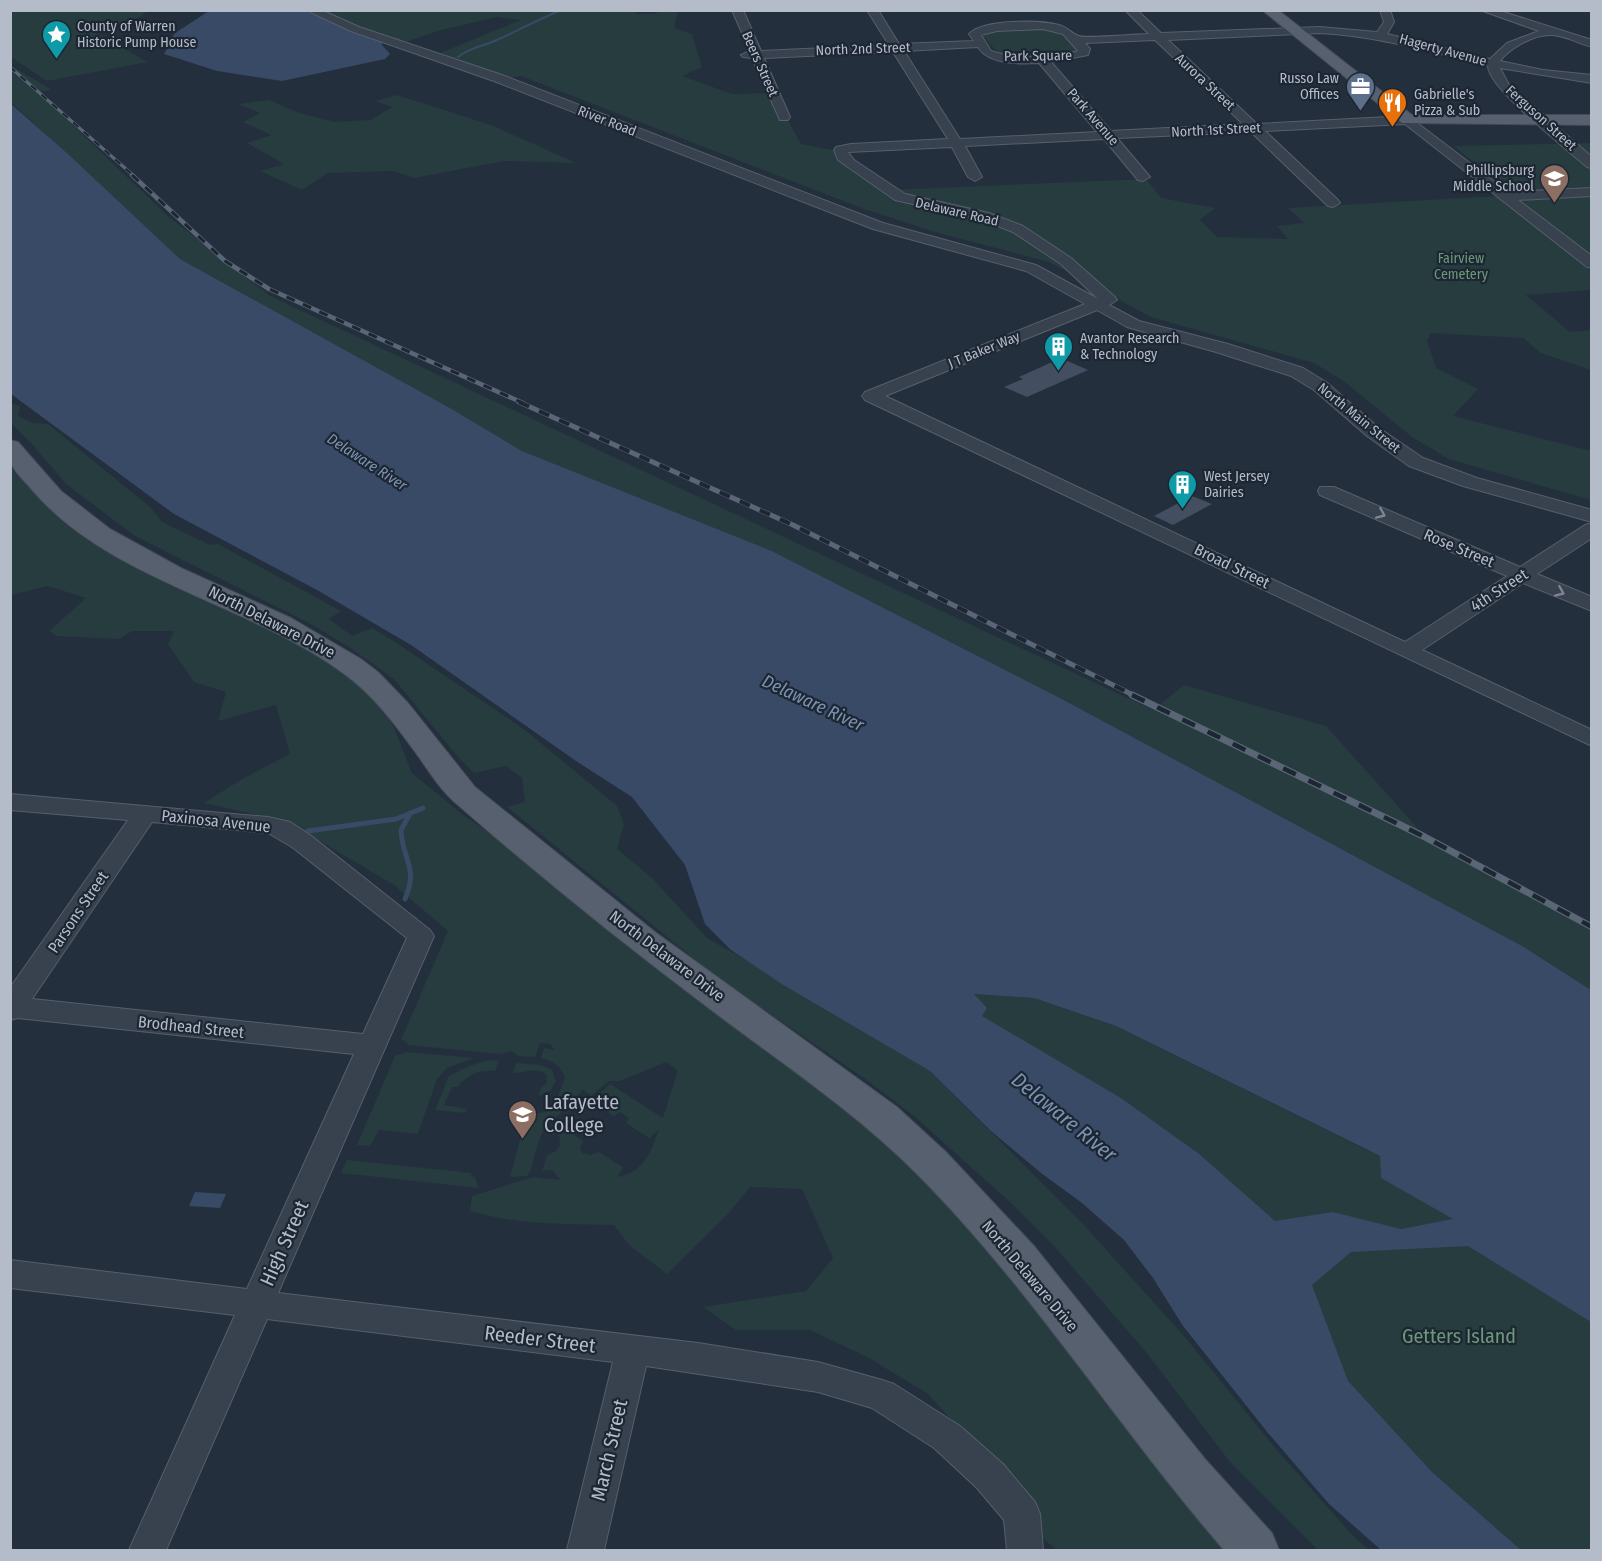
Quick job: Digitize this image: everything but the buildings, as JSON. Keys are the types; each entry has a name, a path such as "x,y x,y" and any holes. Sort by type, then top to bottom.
{"main road":[{"path":"1269,10 1408,120"},
{"name":"North 1st Street","path":"1408,120 1592,120"},
{"name":"North Delaware Drive","path":"10,447 67,511 119,546 287,626 353,666 384,693 403,715 440,767 464,794 643,941 883,1118 932,1163 1019,1258 1188,1474 1255,1551"}],"street":[{"name":"River Road","path":"311,10 355,29 507,81 846,215 901,233 1031,268 1058,281 1096,305"},
{"name":"Beers Street","path":"737,10 751,54 784,117"},
{"path":"872,10 956,142 975,177"},
{"name":"Aurora Street","path":"1130,10 1333,203"},
{"path":"1381,35 1389,22 1385,10"},
{"path":"1485,10 1548,32 1592,44"},
{"name":"Park Square","path":"1014,23 1060,28 1070,32 1078,40 1085,51 1081,55 1041,58 996,57 987,53 975,34 978,31 1014,23"},
{"name":"Hagerty Avenue","path":"1294,31 1331,30 1381,35 1493,64 1592,79"},
{"path":"1078,40 1294,31"},
{"path":"1493,64 1497,56 1509,46 1548,32"},
{"name":"North 2nd Street","path":"751,54 980,44"},
{"name":"Park Avenue","path":"1041,58 1143,177"},
{"name":"Ferguson Street","path":"1493,64 1494,71 1504,87 1592,164"},
{"path":"1408,120 1592,264"},
{"name":"North 1st Street","path":"841,151 851,148 956,142 1408,120"},
{"name":"Delaware Road","path":"841,151 849,163 900,197 984,216 1018,229 1078,271 1124,312 1126,321"},
{"path":"1507,196 1592,192"},
{"name":"North Main Street","path":"1096,305 1126,321 1297,372 1320,386 1373,432 1416,462 1470,482 1592,516"},
{"name":"J T Baker Way","path":"871,396 1096,305"},
{"name":"Broad Street","path":"871,396 1592,739"},
{"name":"Rose Street","path":"1327,491 1592,605"},
{"name":"4th Street","path":"1407,650 1592,530"},
{"name":"Paxinosa Avenue","path":"10,802 281,828 301,841 421,936"},
{"name":"Parsons Street","path":"11,1008 145,814"},
{"name":"High Street","path":"147,1551 421,936"},
{"name":"Brodhead Street","path":"11,1008 372,1045"},
{"name":"Reeder Street","path":"10,1274 633,1350 818,1377 882,1395 947,1437 990,1476 1022,1514 1025,1551"},
{"name":"March Street","path":"585,1551 633,1350"}],"green space":[{"name":"Fairview Cemetery","path":"636,10 636,14 678,11 674,28 692,34 702,67 682,76 732,94 773,93 801,144 837,151 887,190 1146,179 1161,198 1215,208 1200,220 1217,237 1288,239 1277,226 1304,223 1288,208 1498,196 1591,271 1591,290 1526,295 1570,332 1591,330 1591,370 1541,353 1523,338 1431,333 1427,341 1436,368 1478,389 1453,416 1591,451 1591,500 1449,459 1412,437 1345,382 1314,363 1151,317 1049,262 935,232 864,209 521,76 508,78 440,53 521,20 497,17 441,30 406,42 321,11"},
{"path":"10,11 148,11 132,22 109,28 98,34 148,62 47,81 11,57"},
{"path":"1042,28 1060,31 1076,49 1061,55 1050,56 999,54 983,36 991,31"},
{"path":"10,65 52,90 38,92 169,217 270,296 1153,710 1184,685 1326,726 1429,841 1480,866 1591,927 1591,990 1531,951 1060,698 772,551 522,451 450,408 180,259 11,102"},
{"path":"397,95 491,125 576,163 504,161 414,178 393,171 328,173 302,190 260,171 284,164 247,143 271,135 243,122 260,113 238,104 269,100 299,113 335,122 371,120 392,107 375,101"},
{"name":"Phillipsburg Middle School","path":"1591,143 1591,259 1454,146"},
{"path":"10,403 20,406 18,416 33,423 48,424 150,507 162,522 210,545 218,544 341,611 329,619 352,636 372,628 392,640 525,730 617,806 624,824 617,849 652,878 707,938 930,1071 1084,1225 1184,1336 1276,1449 1354,1537 1369,1550 1318,1550 1230,1462 1146,1352 1054,1246 1009,1201 915,1117 864,1078 718,978 507,807 525,802 522,778 506,766 474,773 458,757 394,679 349,647 311,624 135,536 66,484 11,423"},
{"path":"11,459 39,497 304,640 353,677 390,718 412,773 463,815 548,874 810,1071 968,1219 1152,1452 1237,1550 1058,1550 1043,1539 995,1468 928,1394 869,1358 810,1330 736,1330 703,1307 806,1291 833,1258 802,1189 750,1187 729,1213 667,1274 629,1245 614,1225 523,1221 470,1211 472,1196 533,1177 561,1180 552,1170 542,1171 547,1155 558,1149 560,1140 558,1131 562,1126 583,1141 580,1149 582,1153 591,1155 599,1152 621,1166 623,1168 617,1177 634,1171 645,1160 659,1129 649,1138 626,1123 629,1118 620,1112 614,1116 591,1101 610,1084 663,1118 678,1070 666,1062 620,1081 609,1081 591,1096 583,1089 569,1107 557,1099 565,1077 561,1069 556,1064 541,1058 544,1048 555,1050 550,1044 540,1043 535,1057 519,1056 511,1051 500,1054 408,1045 401,1040 448,931 394,885 288,822 204,803 242,779 290,754 276,705 218,721 226,692 194,682 168,644 174,631 132,631 119,639 56,636 49,631 86,598 48,586 11,595"},
{"name":"Getters Island","path":"848,954 973,994 1034,998 1116,1026 1362,1148 1591,1249 1591,1550 1521,1550 1432,1472 1380,1444 1198,1153 1121,1098 1060,1063"},
{"path":"407,1052 473,1058 447,1068 437,1079 418,1134 379,1130 370,1146 357,1145 395,1056"},
{"path":"489,1060 499,1061 495,1071 474,1074 457,1087 452,1087 444,1105 467,1109 465,1113 435,1110 449,1076 469,1066"},
{"path":"516,1063 541,1065 552,1070 556,1081 551,1090 538,1096 541,1088 547,1082 546,1074 534,1071 513,1073"},
{"path":"554,1105 563,1111 543,1132 530,1172 527,1176 510,1177 523,1129 537,1113 545,1112"},
{"path":"347,1160 472,1173 471,1176 475,1177 479,1188 341,1173"}],"water":[{"path":"302,10 382,42 390,54 385,59 282,81 217,71 164,54 175,33 209,11"},
{"name":"Delaware River","path":"10,103 180,259 450,408 522,451 772,551 1060,698 1524,947 1591,990 1591,1322 1468,1246 1351,1252 1312,1285 1348,1381 1432,1472 1521,1550 1381,1550 1329,1504 1268,1433 1183,1326 1153,1278 1124,1240 1082,1203 1041,1173 992,1132 930,1071 783,985 731,950 705,924 685,865 632,797 576,761 411,645 317,590 174,514 11,394","holes":["974,994 1034,998 1116,1026 1380,1156 1381,1178 1453,1219 1401,1229 1333,1212 1275,1221 1198,1153 1121,1098 982,1016 987,1008"]},
{"path":"195,1192 226,1194 220,1208 189,1206"}],"waterway":[{"path":"458,57 562,10"},
{"path":"308,831 396,819 423,808"},
{"path":"405,899 409,888 410,871 401,830 410,814"}],"railway":[{"path":"10,67 134,176"},
{"path":"132,175 225,261 269,289 523,403"},
{"path":"519,402 793,525 1135,696"},
{"path":"1132,695 1423,836 1592,927"}],"place":[{"name":"County of Warren Historic Pump House","path":"56,60"},
{"name":"Russo Law Offices","path":"1360,112"},
{"name":"Gabrielle's Pizza & Sub","path":"1393,128"},
{"name":"Phillipsburg Middle School","path":"1555,204"},
{"name":"Avantor Research & Technology","path":"1059,372"},
{"name":"West Jersey Dairies","path":"1183,510"},
{"name":"Lafayette College","path":"523,1140"}]}
